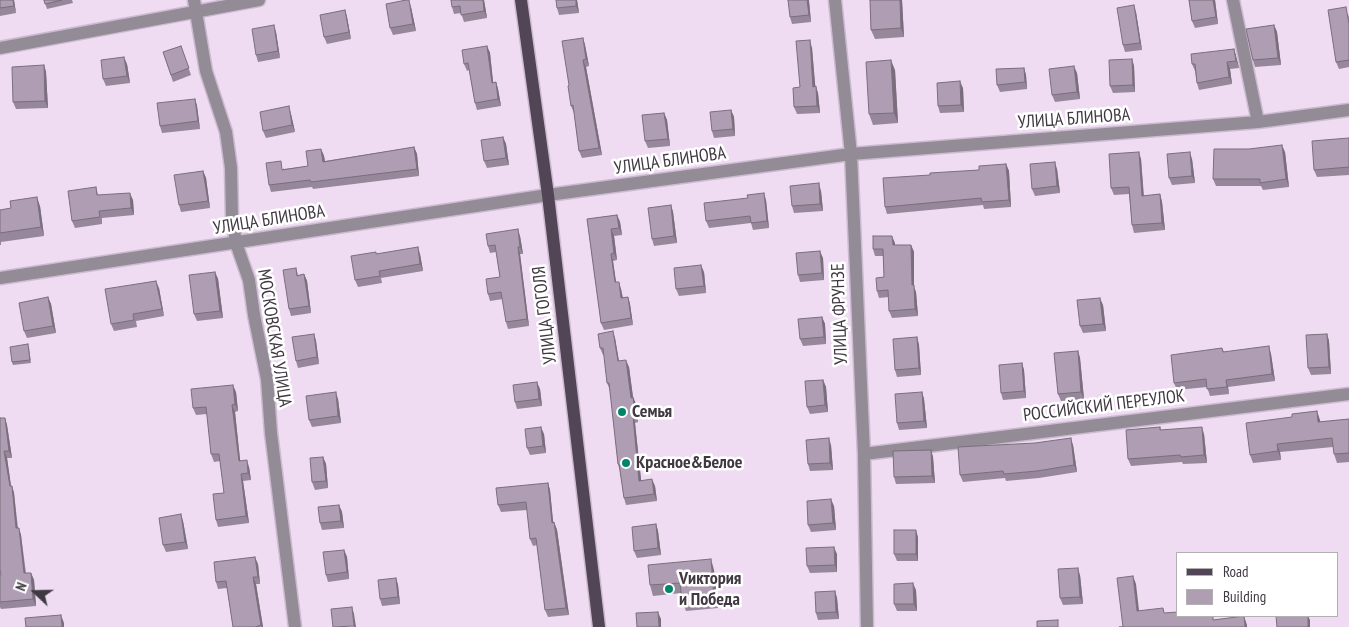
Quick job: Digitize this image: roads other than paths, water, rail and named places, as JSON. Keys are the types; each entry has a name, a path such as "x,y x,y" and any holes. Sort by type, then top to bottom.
{"main road":[{"name":"УЛИЦА ГОГОЛЯ","path":"521,0 548,195 599,627"}],"street":[{"path":"0,48 194,6 259,0"},
{"name":"УЛИЦА ФРУНЗЕ","path":"835,0 851,154 864,454 867,627"},
{"path":"1233,0 1258,122"},
{"name":"МОСКОВСКАЯ УЛИЦА","path":"194,6 206,71 226,132 231,168 232,217 236,243 250,280 254,315 267,379 271,433 295,627"},
{"name":"УЛИЦА БЛИНОВА","path":"0,278 548,195 851,154 1258,122 1349,110"},
{"name":"РОССИЙСКИЙ ПЕРЕУЛОК","path":"864,454 1349,394"}],"place":[{"name":"Семья","path":"622,412"},
{"name":"Красное&Белое","path":"626,463"},
{"name":"Vиктория и Победа","path":"669,589"}]}
